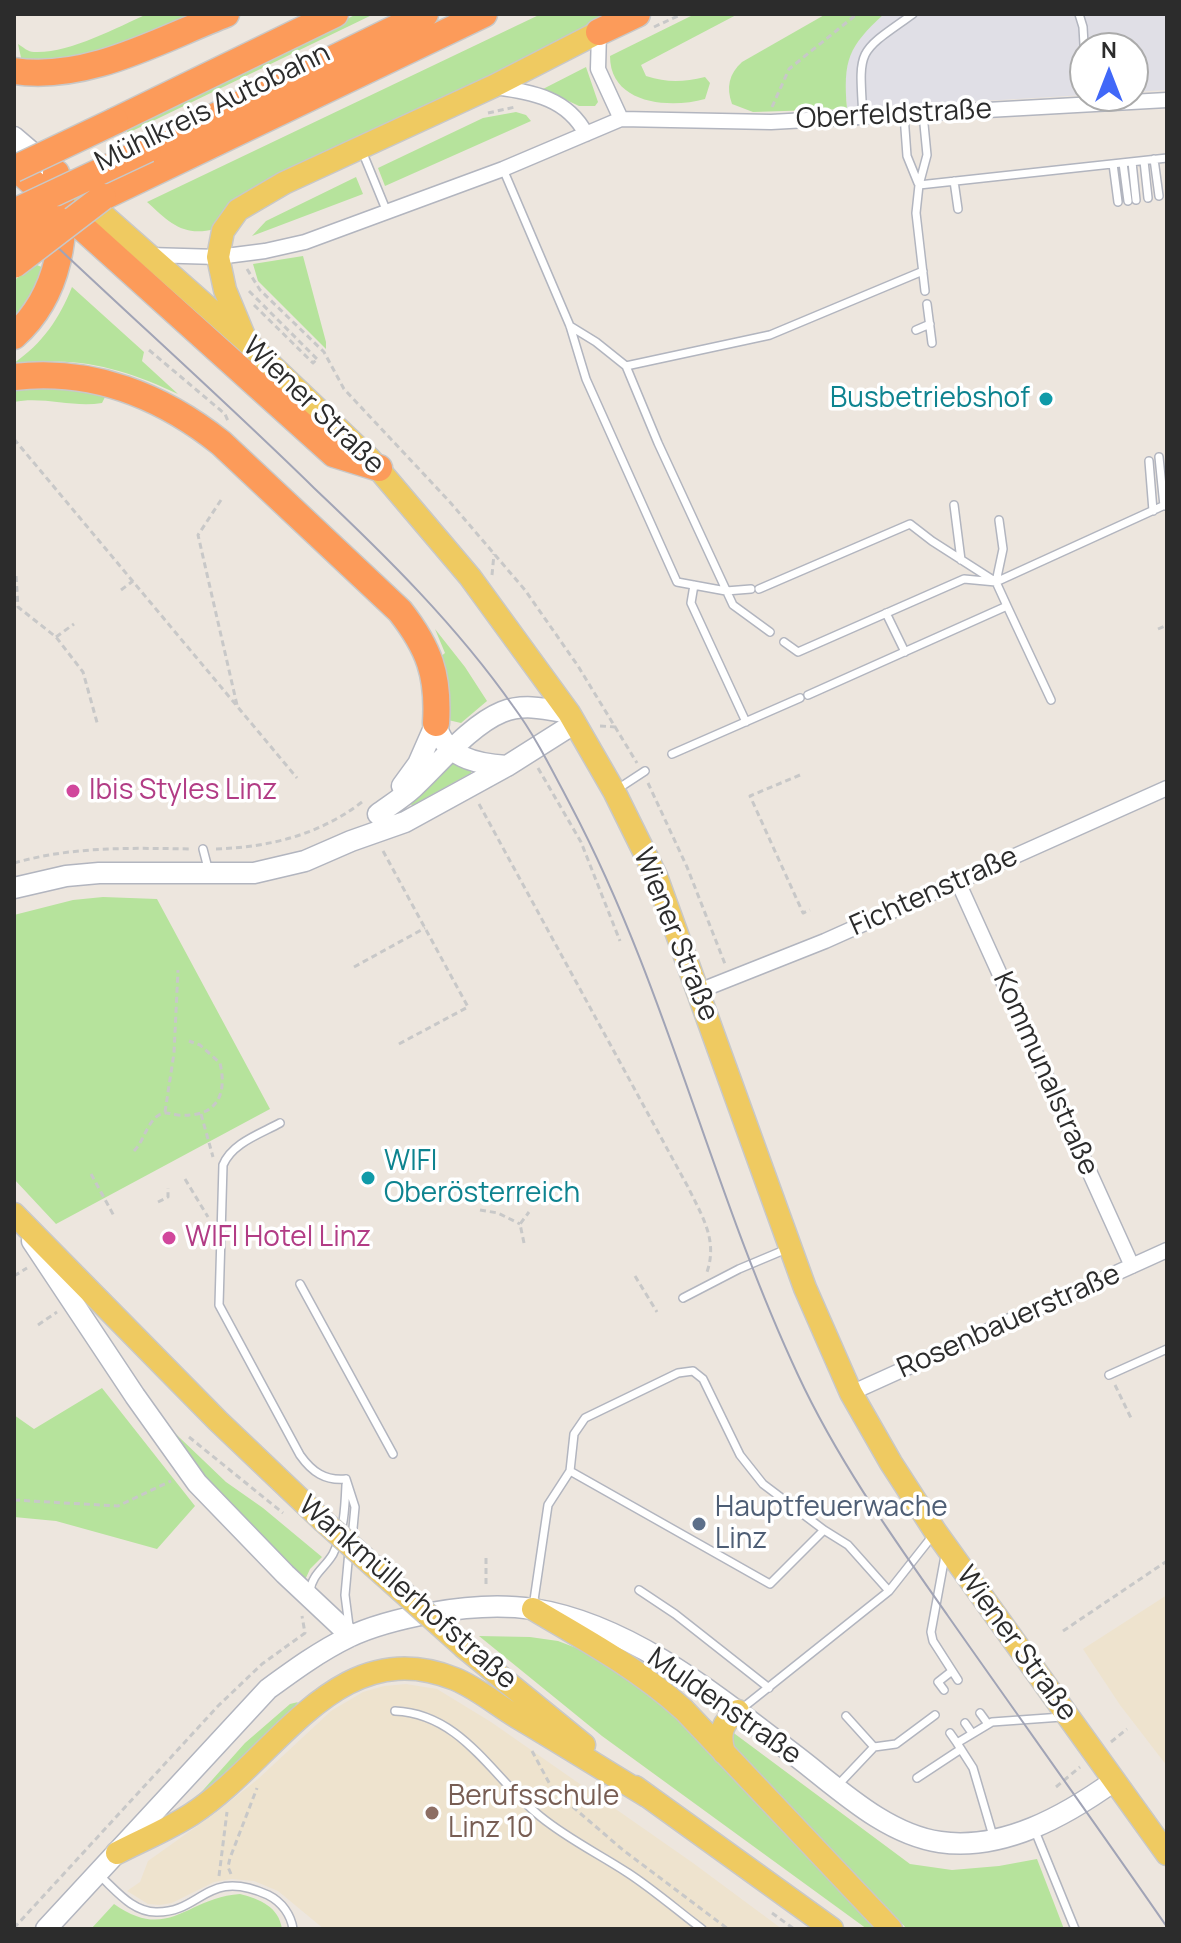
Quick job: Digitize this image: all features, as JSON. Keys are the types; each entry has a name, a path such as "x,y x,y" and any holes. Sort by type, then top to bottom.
{"highway":[{"path":"14,71 50,74 72,71 104,62 226,14"},
{"path":"14,166 115,121 335,14"},
{"name":"Mühlkreis Autobahn","path":"399,40 425,14"},
{"name":"Mühlkreis Autobahn","path":"14,212 157,157 399,40 448,31 484,14"},
{"path":"599,32 637,14"},
{"name":"Mühlkreis Autobahn","path":"14,240 103,197 157,157"},
{"path":"14,166 52,170 63,211 59,249 49,289 34,315 14,336"},
{"path":"14,166 334,454 379,468"},
{"path":"14,265 103,197"},
{"path":"14,377 46,375 109,383 165,405 194,421 221,443 400,611 419,635 436,680 436,723"}],"main road":[{"path":"246,341 225,290 218,257 223,231 238,210 270,190 494,86 599,32"},
{"name":"Wiener Straße","path":"14,137 246,341 379,468 470,577 572,718 614,791 656,876 805,1288 851,1393 891,1463 941,1538 1167,1854"},
{"path":"372,807 409,791 481,726 501,713 523,707 541,707 572,718"},
{"path":"14,888 66,876 99,873 254,873 305,861 405,822 507,766 572,718"},
{"path":"436,723 438,732 464,759 507,766"},
{"path":"351,841 372,807 418,764 436,723"},
{"name":"Wankmüllerhofstraße","path":"15,1216 218,1421 322,1520 465,1648 647,1796 832,1929"},
{"name":"Wankmüllerhofstraße","path":"15,1216 197,1483 313,1602 351,1636"},
{"name":"Muldenstraße","path":"46,1929 268,1689 351,1636 417,1615 457,1608 499,1606 533,1609 594,1626 622,1639 708,1689 837,1787 894,1825 942,1842 993,1838 1034,1827 1063,1816 1114,1781"},
{"path":"533,1609 622,1661 660,1688 891,1929"},
{"path":"117,1853 193,1814 341,1685 365,1674 390,1668 414,1668 458,1681 647,1796"},
{"path":"724,1753 720,1732 738,1711"}],"street":[{"path":"599,32 598,69 621,119"},
{"path":"494,86 528,92 560,105 571,112 586,134"},
{"name":"Oberfeldstraße","path":"148,255 218,257 305,242 503,169 621,119 771,122 923,114 1069,102"},
{"name":"Fichtenstraße","path":"699,991 825,941 1167,788"},
{"name":"Kommunalstraße","path":"958,882 1132,1266"},
{"name":"Rosenbauerstraße","path":"851,1393 1167,1250"}],"lane":[{"path":"863,117 860,67 863,53 872,42 913,14"},
{"path":"923,114 927,155 916,213 925,291"},
{"path":"904,115 907,156 919,185"},
{"path":"360,148 384,212"},
{"path":"919,185 1154,159 1167,158 1167,164"},
{"path":"1154,159 1159,196"},
{"path":"1144,161 1148,198"},
{"path":"1127,162 1132,200"},
{"path":"1113,164 1118,202"},
{"path":"503,169 570,326 586,379 677,582 726,591 755,589 910,524 996,582 1051,700"},
{"path":"954,181 958,209"},
{"path":"626,366 770,335 923,271"},
{"path":"927,304 932,343"},
{"path":"916,330 930,324"},
{"path":"570,326 626,366 682,496 708,542 733,605 770,632"},
{"path":"658,443 668,439"},
{"path":"784,642 798,652 964,579 996,582 1153,511 1165,505 1159,457"},
{"path":"1149,461 1153,511"},
{"path":"682,496 691,492"},
{"path":"954,505 961,560"},
{"path":"996,582 1003,549 999,520"},
{"path":"694,585 691,603 746,722"},
{"path":"672,754 1007,606"},
{"path":"886,613 905,652"},
{"path":"614,791 645,771"},
{"path":"203,849 209,875"},
{"path":"280,1123 227,1155 222,1178 218,1296 224,1319 307,1465 333,1480 346,1479"},
{"path":"683,1298 791,1247"},
{"path":"300,1284 393,1454"},
{"path":"1110,1375 1167,1349"},
{"path":"533,1609 548,1505 570,1471 574,1434 585,1418 678,1373 693,1371 703,1379 740,1455 763,1484 848,1545 889,1591"},
{"path":"570,1471 770,1584 824,1530"},
{"path":"313,1602 311,1583 333,1553 342,1530 346,1479"},
{"path":"346,1479 355,1507 347,1556 345,1595 351,1636"},
{"path":"738,1711 889,1591 941,1538"},
{"path":"941,1538 943,1578 931,1632 933,1641 958,1680"},
{"path":"639,1590 675,1614 769,1688"},
{"path":"944,1690 935,1685 952,1671"},
{"path":"395,1711 430,1716 452,1731 538,1814 585,1849 628,1873 702,1929"},
{"path":"980,1713 990,1723"},
{"path":"837,1787 874,1747 896,1744 935,1715"},
{"path":"846,1716 874,1747"},
{"path":"917,1778 972,1733 990,1723 1068,1717"},
{"path":"965,1723 972,1733"},
{"path":"950,1733 973,1768 993,1838"},
{"path":"1034,1827 1075,1929"},
{"path":"99,1875 128,1903 154,1913 173,1910 217,1887 236,1885 254,1889 275,1899 291,1917 293,1929"}],"path":[{"path":"771,122 771,111 789,69 857,14"},
{"path":"243,261 260,290 324,352 344,389"},
{"path":"247,290 317,359 313,363 272,320"},
{"path":"149,350 225,414"},
{"path":"14,439 297,778"},
{"path":"221,500 198,535 238,708"},
{"path":"16,576 18,607 56,637 83,672 98,726"},
{"path":"121,590 133,581"},
{"path":"56,637 74,624"},
{"path":"1158,629 1167,625"},
{"path":"537,767 581,842 620,941"},
{"path":"800,775 750,796 803,913 810,910"},
{"path":"477,800 709,1231 712,1258 699,1290"},
{"path":"14,863 101,847 246,848 303,835 372,807"},
{"path":"383,851 468,1007 397,1045"},
{"path":"354,967 425,928"},
{"path":"134,1151 141,1145 152,1122 165,1112 174,1053 178,970"},
{"path":"165,1112 201,1114 219,1100 223,1089 220,1063 213,1055 189,1041"},
{"path":"201,1114 215,1164"},
{"path":"91,1174 114,1216"},
{"path":"185,1179 220,1235"},
{"path":"158,1202 168,1197 168,1188"},
{"path":"480,1210 498,1213 520,1224"},
{"path":"524,1243 520,1224 529,1212"},
{"path":"14,1276 27,1268"},
{"path":"635,1276 657,1312"},
{"path":"38,1325 57,1312"},
{"path":"1110,1375 1131,1418 1128,1419"},
{"path":"184,1433 286,1516"},
{"path":"14,1500 118,1506 178,1477"},
{"path":"486,1558 486,1584"},
{"path":"1063,1631 1167,1561"},
{"path":"14,1928 236,1689 262,1664 305,1633"},
{"path":"528,1740 553,1790 623,1850 728,1929"},
{"path":"232,1875 229,1872 230,1858 259,1784"},
{"path":"217,1887 227,1810"}],"shaded area":[{"path":"884,14 1167,14 1167,90 1149,91 1149,32 1069,32 1069,96 847,109 845,81 848,58 862,34"},
{"path":"1167,1595 1167,1766 1120,1705 1083,1649"},
{"path":"406,1684 437,1689 491,1722 782,1929 324,1929 278,1891 254,1881 231,1879 214,1882 172,1903 160,1905 148,1904 127,1891 140,1882 148,1861 258,1779 331,1711 363,1692"}],"green space":[{"path":"147,14 195,14 89,54 45,62 22,62 18,44 32,52 62,49"},
{"path":"357,14 374,14 128,133 124,126"},
{"path":"541,14 617,14 256,187 215,229 185,230 170,222 147,202"},
{"path":"695,14 738,14 641,65 646,76 661,80 682,81 705,77 710,83 705,99 659,102 631,93 620,84 613,72 610,56"},
{"path":"826,14 884,14 862,36 850,56 846,78 847,109 753,112 732,104 730,81 742,62"},
{"path":"586,67 598,102 595,106 579,106 543,89"},
{"path":"516,112 526,115 531,121 385,186 378,168 483,118"},
{"path":"356,177 363,194 252,236 266,221"},
{"path":"303,256 326,349 258,281 253,264"},
{"path":"37,265 44,268 37,288 14,321 14,280"},
{"path":"72,287 144,352 142,361 178,394 98,366 56,362 14,367 14,363 49,330"},
{"path":"31,383 107,393 102,403 14,402 14,386"},
{"path":"435,629 487,701 461,723 448,720 440,657 445,653"},
{"path":"453,762 471,769 471,773 413,805 407,804"},
{"path":"103,897 157,899 270,1109 56,1224 14,1179 14,915 73,900"},
{"path":"102,1388 195,1506 157,1549 56,1521 14,1517 14,1415 34,1429"},
{"path":"157,1416 226,1482 322,1557 310,1569 305,1580 219,1495"},
{"path":"479,1636 558,1641 600,1657 675,1716 881,1929 867,1929 602,1736"},
{"path":"298,1702 252,1754 196,1798 245,1743 290,1704"},
{"path":"731,1731 910,1864 952,1870 1037,1859 1064,1929 907,1929 731,1746"},
{"path":"240,1894 255,1898 273,1910 282,1929 91,1929 114,1904 133,1915 164,1919 206,1902"}],"tram line":[{"path":"14,206 394,566 468,647 521,718 544,755 605,875 662,1017 767,1305 814,1407 887,1529 1167,1927"}],"place":[{"name":"Busbetriebshof","path":"1046,399"},
{"name":"Ibis Styles Linz","path":"73,791"},
{"name":"WIFI Oberösterreich","path":"368,1178"},
{"name":"WIFI Hotel Linz","path":"169,1238"},
{"name":"Hauptfeuerwache Linz","path":"699,1524"},
{"name":"Berufsschule Linz 10","path":"432,1813"}]}
